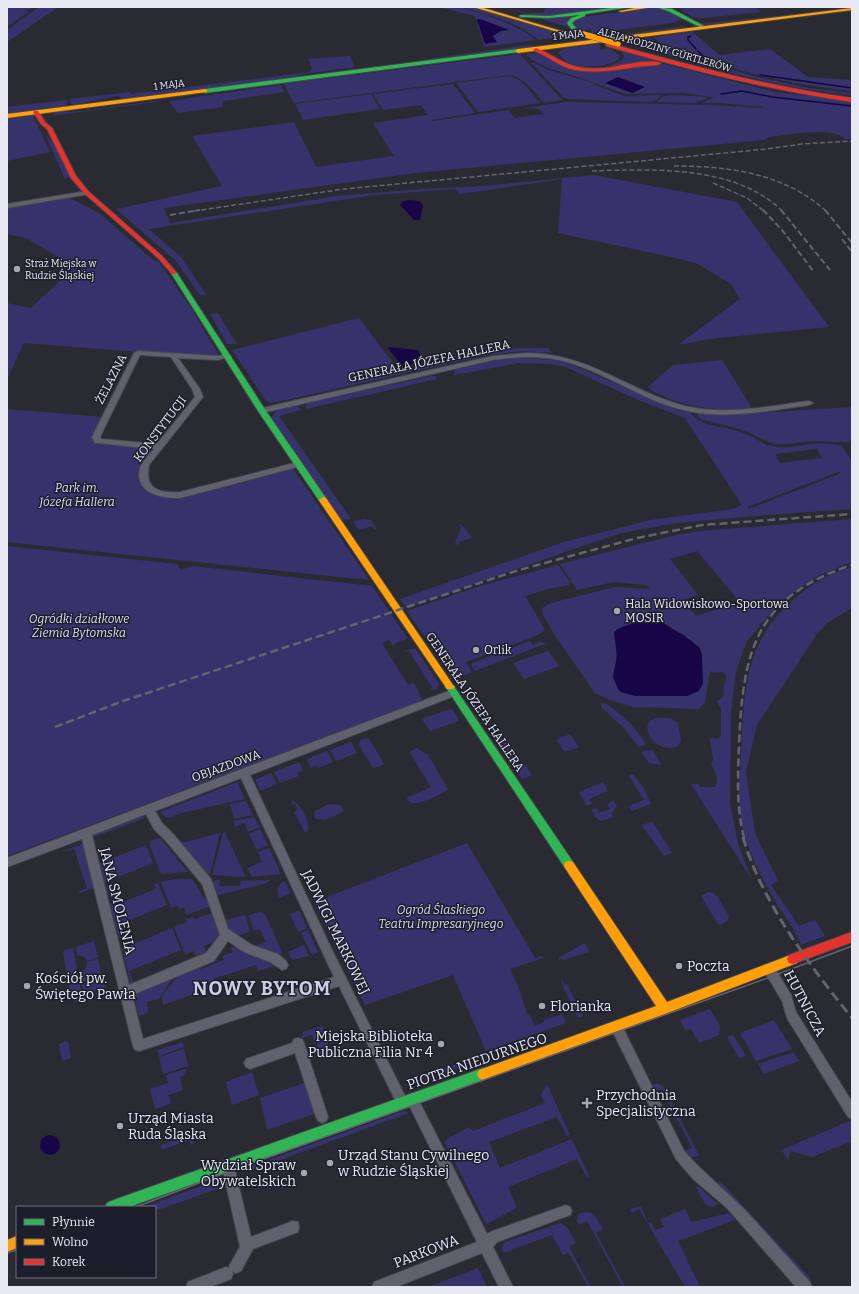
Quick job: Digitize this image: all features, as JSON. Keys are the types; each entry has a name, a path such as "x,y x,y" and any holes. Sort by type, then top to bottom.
{"street":[{"name":"ALEJA RODZINY GÜRTLERÓW","path":"475,7 608,45 762,86 809,95 852,100"},
{"name":"ALEJA RODZINY GÜRTLERÓW","path":"488,7 740,78 795,89 852,96"},
{"path":"521,16 549,17 629,7"},
{"path":"583,34 570,26 569,23 573,19 580,16 651,7"},
{"path":"658,7 676,11 688,23 707,24 851,8"},
{"path":"672,7 684,13 688,23"},
{"name":"1 MAJA","path":"7,116 533,47 553,48 688,23"},
{"path":"553,48 561,59 569,64 580,66 598,66 612,64 622,58 620,52 608,45"},
{"path":"533,47 553,48"},
{"path":"553,48 564,66 583,70 642,63 681,65"},
{"name":"GENERAŁA JÓZEFA HALLERA","path":"41,112 73,177 87,193 165,262 175,274 262,411 454,693 665,1009"},
{"path":"7,206 87,193"},
{"name":"ŻELAZNA","path":"159,447 98,441 96,437 138,353 218,358 227,356"},
{"name":"KONSTYTUCJI","path":"173,355 196,389 199,396 145,465 142,473 143,481 146,486 152,490 172,496 180,495 298,464"},
{"name":"GENERAŁA JÓZEFA HALLERA","path":"262,411 486,360 526,355 549,356 572,361 663,401 685,408 704,411 735,412 809,403"},
{"name":"OBJAZDOWA","path":"7,863 454,693"},
{"name":"JADWIGI MARKOWEJ","path":"244,773 342,980 506,1287"},
{"path":"148,809 162,832 170,838 207,882 224,932 248,949 274,958 282,965"},
{"name":"JANA SMOLENIA","path":"86,833 139,1046 342,980"},
{"path":"126,992 210,957 226,934"},
{"name":"PIOTRA NIEDURNEGO","path":"114,1206 665,1009 852,937"},
{"name":"HUTNICZA","path":"769,969 787,999 791,1014 852,1113"},
{"path":"616,1026 680,1156 691,1170 723,1197 752,1226 805,1287"},
{"path":"250,1063 298,1045 322,1117"},
{"path":"192,1287 231,1270 246,1252 247,1245 228,1166"},
{"name":"PARKOWA","path":"379,1287 484,1246 493,1237 566,1211"},
{"path":"247,1245 292,1227"}],"green space":[{"path":"7,7 35,7 26,10 28,12 7,27"},
{"path":"39,7 58,7 7,42 7,30"},
{"path":"438,7 457,7 487,15 521,30 535,40 484,47 475,16"},
{"path":"461,7 477,8 568,36 538,40 530,33 512,23"},
{"path":"501,7 529,13 544,12 546,7 621,7 556,15 530,15"},
{"path":"677,7 755,7 761,12 702,18 693,17"},
{"path":"663,8 682,19 673,23 592,33 590,33 592,30 589,29 582,31 574,27 572,21 581,17"},
{"path":"584,14 571,18 567,23 569,27 534,17"},
{"path":"798,15 712,25 697,24"},
{"path":"682,26 686,27 610,39 604,37"},
{"path":"693,32 719,55 770,49 808,77 852,80 852,91 805,85 715,63 670,49 659,43 654,37"},
{"path":"650,38 657,45 667,50 753,76 809,88 852,93 852,95 823,92 765,81 680,59 624,41"},
{"path":"597,44 601,46 601,50 609,48 619,55 619,59 602,66 581,66 566,61 558,52 566,48"},
{"path":"527,45 544,47 423,63 421,60"},
{"path":"622,51 659,62 617,67 599,68 620,61 624,57"},
{"path":"520,54 562,100 544,103 525,82 509,75 294,103 284,84"},
{"path":"526,54 541,54 564,67 579,71 665,64 775,92 852,101 852,139 845,139 839,135 830,133 809,132 769,137 764,140 415,173 164,208 170,223 337,196 421,189 484,186 594,175 737,202 829,327 717,338 678,345 740,299 731,284 698,264 558,233 562,179 460,194 456,189 374,195 149,229 181,257 207,296 199,294 176,261 116,209 222,186 192,136 294,122 316,167 394,156 373,123 428,115 421,105 383,110 373,94 453,84 475,113 430,120 433,121 508,110 515,118 543,114 539,109 525,108 565,102 763,107 721,103 702,103 714,97 681,93 625,94 549,68 532,60"},
{"path":"350,56 355,67 304,74 291,78 123,99 118,96 77,104 71,104 70,99 130,92 131,94 310,72 312,68 308,59"},
{"path":"558,58 575,66 587,68 571,66 561,61"},
{"path":"530,61 548,70 590,82 624,96 661,95 658,99 651,102 568,99 563,97"},
{"path":"509,76 523,83 540,103 478,112 456,83"},
{"path":"281,85 285,92 223,101 222,107 178,113 169,101"},
{"path":"371,94 380,109 303,120 295,104"},
{"path":"664,96 710,97 695,103 656,102"},
{"path":"67,100 67,104 65,106 7,113 7,107"},
{"path":"162,100 51,116 57,112 83,111"},
{"path":"33,116 50,152 7,161 7,119"},
{"path":"45,134 54,145 70,177 65,179"},
{"path":"68,197 99,213 153,260 158,261 191,308 220,357 24,343 7,379 7,303 31,308 75,267 26,238 7,234 7,208"},
{"path":"218,313 237,344 227,344 210,314"},
{"path":"359,318 400,372 474,353 519,348 548,348 552,353 524,351 486,355 272,403 266,401 232,350"},
{"path":"520,358 553,360 570,364 679,411 690,412 699,421 746,434 769,447 768,445 786,447 822,444 843,446 852,461 852,509 676,523 622,533 406,608 400,599 564,542 650,520 733,509 742,505 685,418 638,400 566,367 550,364 519,363 454,375 456,369 491,361","holes":["817,449 822,458 780,463 775,454","841,472 749,509 747,507"]},
{"path":"722,360 752,408 717,409 694,406 672,400 654,392 648,387 673,365"},
{"path":"435,376 437,379 306,409 306,405 309,403"},
{"path":"298,406 301,410 279,416 351,519 342,520 271,418 276,411"},
{"path":"852,407 852,442 816,441 780,444 774,444 740,429 700,419 696,411 755,413"},
{"name":"Park im. Józefa Hallera","path":"7,409 103,417 94,439 152,449 139,473 140,481 144,487 171,497 292,467 369,580 7,542"},
{"path":"363,519 371,520 377,529 375,530 372,526 359,530 353,522"},
{"path":"852,519 852,562 818,576 779,603 747,641 736,671 731,711 730,803 738,844 752,880 691,784 699,784 700,787 715,787 717,781 711,765 713,760 710,739 718,739 721,735 721,709 717,702 724,696 726,675 722,672 714,673 710,671 705,702 699,709 633,707 610,700 595,693 556,637 543,615 542,608 551,603 615,587 650,589 646,585 614,582 577,590 560,564 672,536 699,531","holes":["697,551 739,601 739,602 696,616 683,600 698,595 670,559","650,619 672,628 685,638 702,655 702,687 687,696 636,696 625,694 618,689 613,673 616,665 616,651 621,628"]},
{"path":"460,524 472,538 459,542 460,544 457,545 455,542 461,528"},
{"name":"Ogródki działkowe Ziemia Bytomska","path":"7,546 177,564 181,570 192,566 372,586 408,639 397,642 393,646 389,640 382,643 408,685 414,683 422,699 419,702 7,856"},
{"path":"558,565 570,582 569,585 547,589 525,596 545,630 538,635 466,662 472,672 457,678 407,611 480,586"},
{"path":"852,567 852,608 827,623 817,634 757,725 746,772 755,833 778,881 771,885 799,926 815,920 825,936 801,945 794,930 768,889 748,846 742,827 740,816 739,783 746,688 756,651 764,634 776,617 792,601 813,585 828,576"},
{"path":"530,641 533,645 540,642 547,643 475,671 472,667 472,663"},
{"path":"416,649 439,684 437,689 430,690 432,687 409,651 402,652"},
{"path":"548,651 559,666 524,679 513,663"},
{"path":"601,703 606,704 619,713 639,734 646,745 639,747 624,728 601,707"},
{"path":"450,709 453,710 459,721 430,731 422,719"},
{"path":"655,718 670,718 678,723 681,740 678,746 670,748 663,747 652,739 648,733 647,727 649,722"},
{"path":"570,734 579,747 565,752 556,740"},
{"path":"505,736 521,760 518,761 521,766 525,765 532,775 522,779 496,739"},
{"path":"366,738 370,740 384,765 373,768 359,745 360,740"},
{"path":"351,742 357,753 336,761 330,750"},
{"path":"417,748 428,755 448,789 442,794 431,799 412,803 407,799 408,797 431,787 410,753"},
{"path":"652,750 662,765 649,763 641,752"},
{"path":"327,751 333,762 318,768 317,765 311,768 307,759"},
{"path":"299,762 303,770 297,773 299,776 280,783 274,772"},
{"path":"271,773 277,784 260,791 255,780"},
{"path":"633,774 643,787 651,804 632,811 629,806 644,800 629,776"},
{"path":"237,782 245,799 181,813 170,818 166,817 160,812"},
{"path":"603,782 608,791 589,799 592,804 587,806 579,792"},
{"path":"614,800 617,806 612,813 613,817 600,820 591,810 596,808 599,813 610,809 607,804"},
{"path":"246,801 253,815 234,819 230,804"},
{"path":"293,801 299,806 307,819 309,828 305,833 294,812 298,810 295,804 292,805 291,802"},
{"path":"329,804 340,805 343,812 325,820 316,819 314,814 315,811"},
{"path":"140,816 145,818 91,838 93,834"},
{"path":"254,817 260,827 248,832 244,823 235,827 234,821"},
{"path":"653,822 672,853 664,856 642,825"},
{"path":"260,829 268,845 257,850 249,834"},
{"path":"225,832 246,877 212,875 223,833"},
{"path":"220,833 210,874 203,872 181,843"},
{"path":"158,838 161,839 188,872 161,874 150,846 150,841"},
{"path":"85,843 97,887 79,893 79,891 87,888 74,849 60,852"},
{"name":"Ogród Ślaskiego Teatru Impresaryjnego","path":"467,843 535,958 543,956 543,958 510,969 520,991 527,1015 529,1014 535,1026 544,1022 544,1020 562,1014 566,1023 486,1051 453,975 365,1005 314,902"},
{"path":"146,845 153,863 105,882 110,896 108,895 99,861 100,863"},
{"path":"269,848 281,874 252,877 247,868 262,862 258,852"},
{"path":"176,879 192,879 204,898 207,897 211,906 186,915 184,907 179,909 178,906 171,908 161,882"},
{"path":"215,880 220,880 219,886 240,886 241,881 270,880 267,883 218,895 213,882"},
{"path":"282,882 285,882 291,893 279,898 277,890"},
{"path":"158,883 167,905 117,925 122,938 119,938 110,903 115,905 156,889 154,884"},
{"path":"708,892 717,896 729,916 728,920 721,925 718,924 701,896"},
{"path":"299,910 307,928 298,932 290,914"},
{"path":"259,912 264,913 266,916 282,952 281,954 276,956 253,947 266,942 260,929 254,931 249,915"},
{"path":"211,913 218,932 221,932 218,940 204,946 206,951 212,949 209,953 197,958 193,951 185,954 174,927 187,922 186,919 193,917 195,919"},
{"path":"245,915 250,931 238,936 229,933 225,922 226,920"},
{"path":"172,928 181,950 129,971 134,984 131,984 122,949"},
{"path":"308,930 318,952 312,955 301,933"},
{"path":"94,941 98,957 87,961 84,957 77,955 76,947"},
{"path":"585,943 589,952 559,960 558,958"},
{"path":"304,945 309,956 292,960 288,952"},
{"path":"234,946 249,954 267,960 274,966 258,971 256,965 213,979 215,986 163,1005 162,996 180,973 199,965 201,969 224,960 222,956 233,952 231,947"},
{"path":"73,948 83,1001 77,1002 71,998 63,953 65,950"},
{"path":"98,959 102,977 96,979 92,977 89,980 82,982 80,973 86,968 87,962"},
{"path":"175,975 159,999 147,1002 148,1013 139,1016 133,993"},
{"path":"102,978 105,987 89,994 89,999 85,1000 82,984 90,982 93,983"},
{"path":"562,979 565,985 567,984 583,1016 578,1018 561,982"},
{"path":"710,1009 720,1026 719,1035 699,1043 691,1029 685,1030 680,1020"},
{"path":"774,1020 792,1049 756,1061 740,1033"},
{"path":"322,1026 324,1032 315,1044 312,1035 302,1038 303,1032"},
{"path":"325,1034 332,1055 320,1059 316,1047"},
{"path":"733,1035 746,1056 739,1058 727,1037"},
{"path":"68,1041 71,1058 62,1061 59,1044"},
{"path":"183,1042 184,1047 159,1056 157,1050"},
{"path":"184,1049 188,1066 163,1074 159,1057"},
{"path":"794,1052 799,1061 764,1074 758,1064"},
{"path":"471,1059 472,1063 437,1076 435,1072"},
{"path":"186,1069 183,1076 180,1077 183,1090 169,1095 171,1103 155,1109 150,1089 168,1083 166,1075"},
{"path":"252,1072 259,1095 232,1105 226,1082"},
{"path":"307,1082 317,1113 267,1130 260,1098"},
{"path":"656,1083 663,1086 699,1155 687,1157 684,1151 692,1148 662,1089 654,1091 653,1085"},
{"path":"547,1084 570,1135 567,1136 557,1117 489,1142 500,1168 572,1139 589,1176 587,1178 577,1159 508,1187 517,1208 486,1224 444,1141 469,1127 473,1131 545,1103 541,1095"},
{"path":"403,1111 409,1113 250,1171 249,1167"},
{"path":"852,1120 852,1141 812,1157 790,1151 789,1160 781,1150"},
{"path":"190,1130 194,1144 191,1145 189,1140 162,1150 161,1145 188,1136 188,1131"},
{"path":"224,1178 227,1185 156,1211 156,1206 147,1206"},
{"path":"720,1181 811,1279 806,1279 719,1185 718,1183"},
{"path":"698,1186 718,1204 714,1206 707,1205 696,1187"},
{"path":"641,1206 648,1223 651,1222 655,1230 664,1227 660,1219 685,1209 691,1222 729,1213 735,1220 678,1241 700,1287 685,1287 639,1209 632,1213 630,1209"},
{"path":"586,1212 594,1215 603,1229 596,1233 625,1287 623,1287 587,1221 579,1225 577,1221 578,1214"},
{"path":"560,1223 568,1228 576,1243 569,1247 591,1287 588,1287 569,1253 563,1255 552,1235 503,1253 502,1247 505,1242"},
{"path":"478,1268 487,1287 429,1287"}],"shaded area":[{"path":"478,19 509,30 501,31 493,36 497,42 485,44 477,20"},
{"path":"618,77 645,87 632,93 605,83"},
{"path":"403,201 419,201 423,205 420,220 414,220 400,205"},
{"path":"387,347 418,350 423,361 402,366"},
{"path":"650,619 659,620 684,635 700,648 702,655 703,683 699,691 687,696 636,696 621,692 618,689 613,677 617,656 614,632 636,622"},
{"path":"50,1135 57,1138 60,1145 57,1152 50,1155 43,1152 40,1145 43,1138"}],"waterway":[{"path":"691,36 688,37 688,40 696,49"},
{"path":"698,51 706,59 716,63"},
{"path":"760,75 852,88"},
{"path":"721,94 742,91 772,97 852,106"}],"tram line":[{"path":"139,1206 230,1171 773,976 852,946"},
{"path":"7,1253 16,1250"}],"railway":[{"path":"194,211 344,189 767,149 802,144 852,141"},
{"path":"674,166 715,168 754,174 774,180 792,188 810,198 825,211"},
{"path":"592,171 667,171 693,173 718,178 741,185 763,196 781,211"},
{"path":"713,183 747,198 764,211"},
{"path":"194,211 200,210"},
{"path":"170,215 194,211"},
{"path":"764,211 782,230 814,272"},
{"path":"781,211 830,270"},
{"path":"825,211 852,243"},
{"path":"842,239 852,252"},
{"path":"55,727 123,701 519,570 637,538 702,525 852,514"},
{"path":"744,838 741,826 739,802 739,744 745,681 751,655 761,632 775,611 794,593 819,578 852,565"},
{"path":"743,837 751,861 774,909 804,955 852,1018"}],"traffic: fast":[{"path":"521,16 549,17 629,7"},
{"path":"658,7 670,10 702,26"},
{"path":"583,15 573,19 569,23 574,29 583,34"},
{"path":"205,91 518,51"},
{"path":"174,273 262,411 323,500"},
{"path":"450,687 569,865"},
{"path":"114,1206 483,1074"}],"traffic: slow":[{"path":"475,7 573,35"},
{"path":"621,11 651,7"},
{"path":"518,51 852,9"},
{"path":"583,34 618,44"},
{"path":"7,116 205,91"},
{"path":"323,500 450,687"},
{"path":"569,865 665,1009"},
{"path":"483,1074 636,1019 793,959"},
{"path":"7,1246 16,1242"}],"traffic: jam":[{"path":"608,45 699,70 760,84 821,96 852,100"},
{"path":"536,50 570,67 585,70 658,63"},
{"path":"36,112 43,123 49,128 73,177 87,193 160,257 174,273"},
{"path":"793,959 852,937"}],"place":[{"name":"Straż Miejska w Rudzie Śląskiej","path":"17,269"},
{"name":"Hala Widowiskowo-Sportowa MOSIR","path":"617,611"},
{"name":"Orlik","path":"476,650"},
{"name":"Poczta","path":"679,966"},
{"name":"Kościół pw. Świętego Pawła","path":"27,986"},
{"name":"Florianka","path":"542,1006"},
{"name":"Miejska Biblioteka Publiczna Filia Nr 4","path":"441,1044"},
{"name":"Przychodnia Specjalistyczna","path":"587,1103"},
{"name":"Urząd Miasta Ruda Śląska","path":"120,1126"},
{"name":"Urząd Stanu Cywilnego w Rudzie Śląskiej","path":"330,1163"},
{"name":"Wydział Spraw Obywatelskich","path":"304,1173"}],"district":[{"name":"NOWY BYTOM","path":"262,988"}]}
